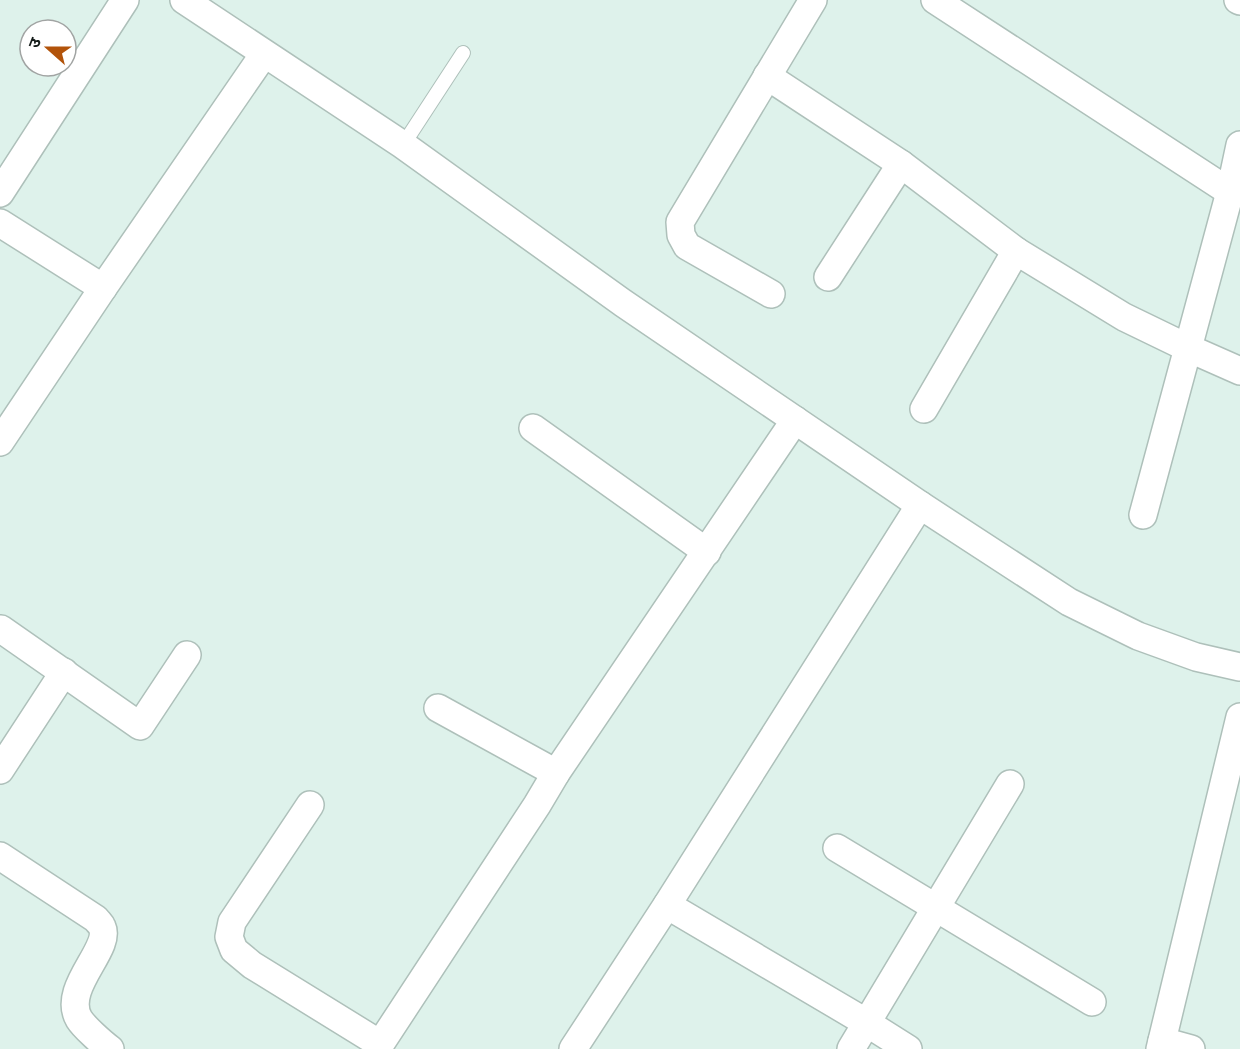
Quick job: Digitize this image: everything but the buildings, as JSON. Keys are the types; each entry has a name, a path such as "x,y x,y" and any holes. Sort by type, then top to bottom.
{"street":[{"path":"0,193 125,0"},
{"path":"184,0 403,145 623,303 920,506 1069,602 1138,636 1196,657 1240,667"},
{"path":"771,294 687,246 681,235 680,222 813,0"},
{"path":"934,0 1230,192"},
{"path":"0,442 264,54"},
{"path":"767,76 901,164 1016,251 1124,317 1240,371"},
{"path":"1143,515 1230,192 1240,145"},
{"path":"828,278 901,164"},
{"path":"0,223 103,288"},
{"path":"924,409 1016,251"},
{"path":"310,805 232,922 229,937 234,950 252,965 378,1046 556,773 795,420"},
{"path":"533,428 706,552"},
{"path":"573,1049 668,905 920,506"},
{"path":"2,628 140,726 187,655"},
{"path":"0,770 64,672"},
{"path":"438,708 556,773"},
{"path":"1191,1049 1161,1045 1236,754 1240,717"},
{"path":"851,1049 1010,784"},
{"path":"837,848 1092,1002"},
{"path":"0,856 96,919 103,927 103,938 76,994 75,1007 79,1020 110,1049"},
{"path":"668,905 908,1049"}],"lane":[{"path":"403,145 463,53"}]}
